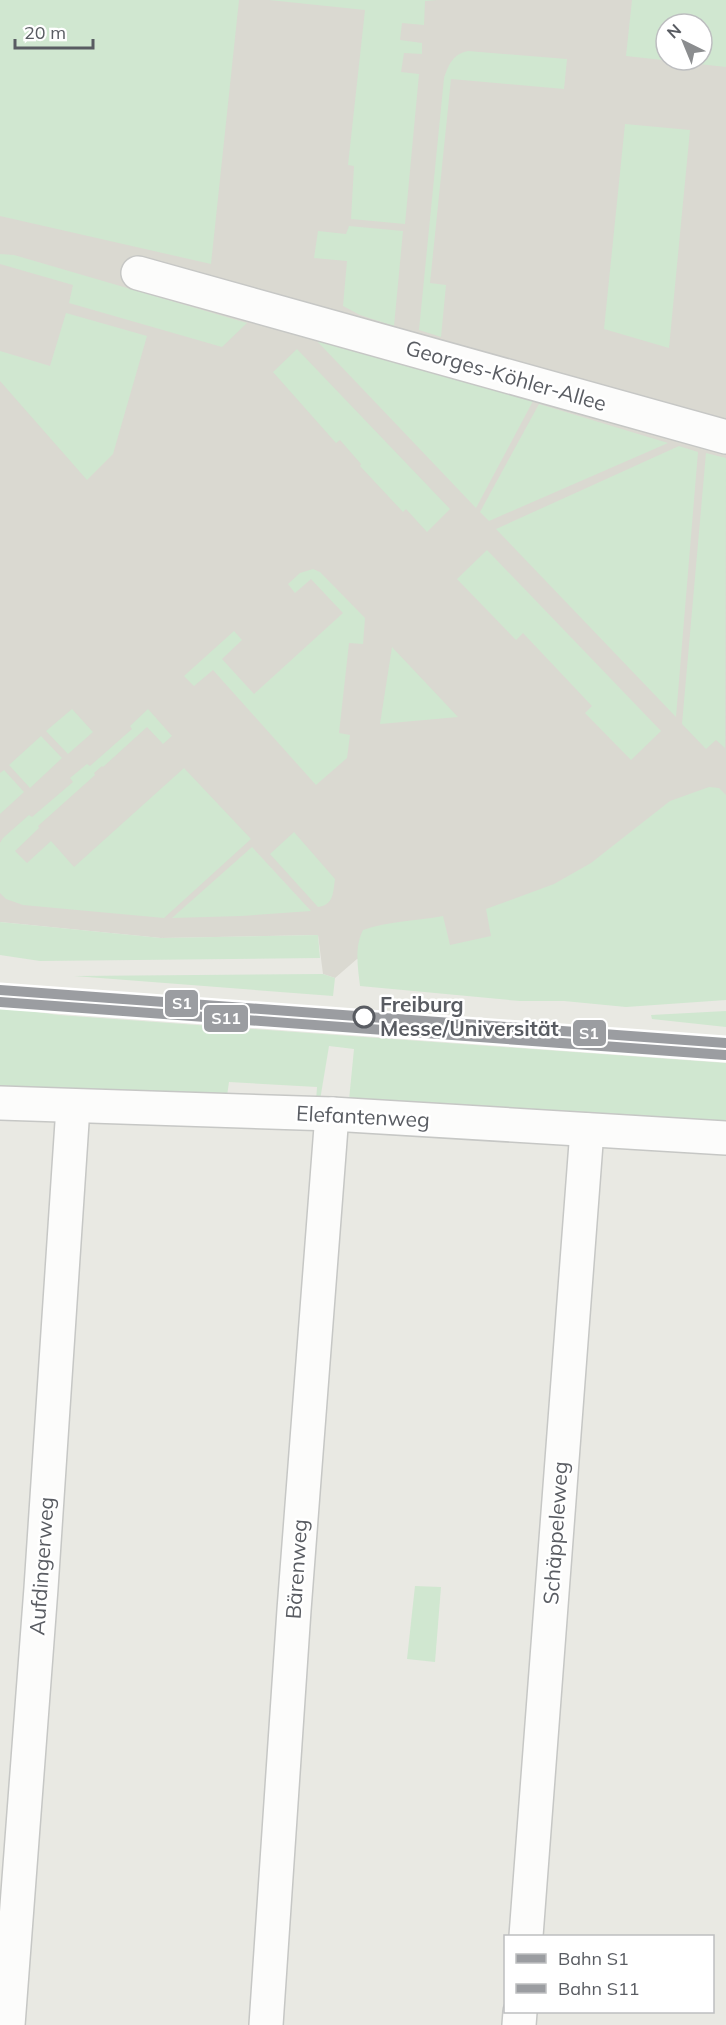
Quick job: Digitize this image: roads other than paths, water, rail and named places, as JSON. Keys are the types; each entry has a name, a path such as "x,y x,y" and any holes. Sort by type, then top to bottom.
{"street":[{"name":"Georges-Köhler-Allee","path":"138,273 279,321 403,337 590,387 726,437"},
{"name":"Elefantenweg","path":"0,1103 332,1114 726,1138"},
{"name":"Aufdingerweg","path":"8,2025 41,1588 73,1107"},
{"name":"Bärenweg","path":"266,2025 294,1610 332,1114"},
{"name":"Schäppeleweg","path":"526,1935 586,1130"}],"rail line":[{"name":"S1","path":"0,990 726,1043"},
{"name":"S11","path":"0,1002 725,1055"}],"place":[{"name":"Freiburg Messe/Universität","path":"364,1017"}]}
